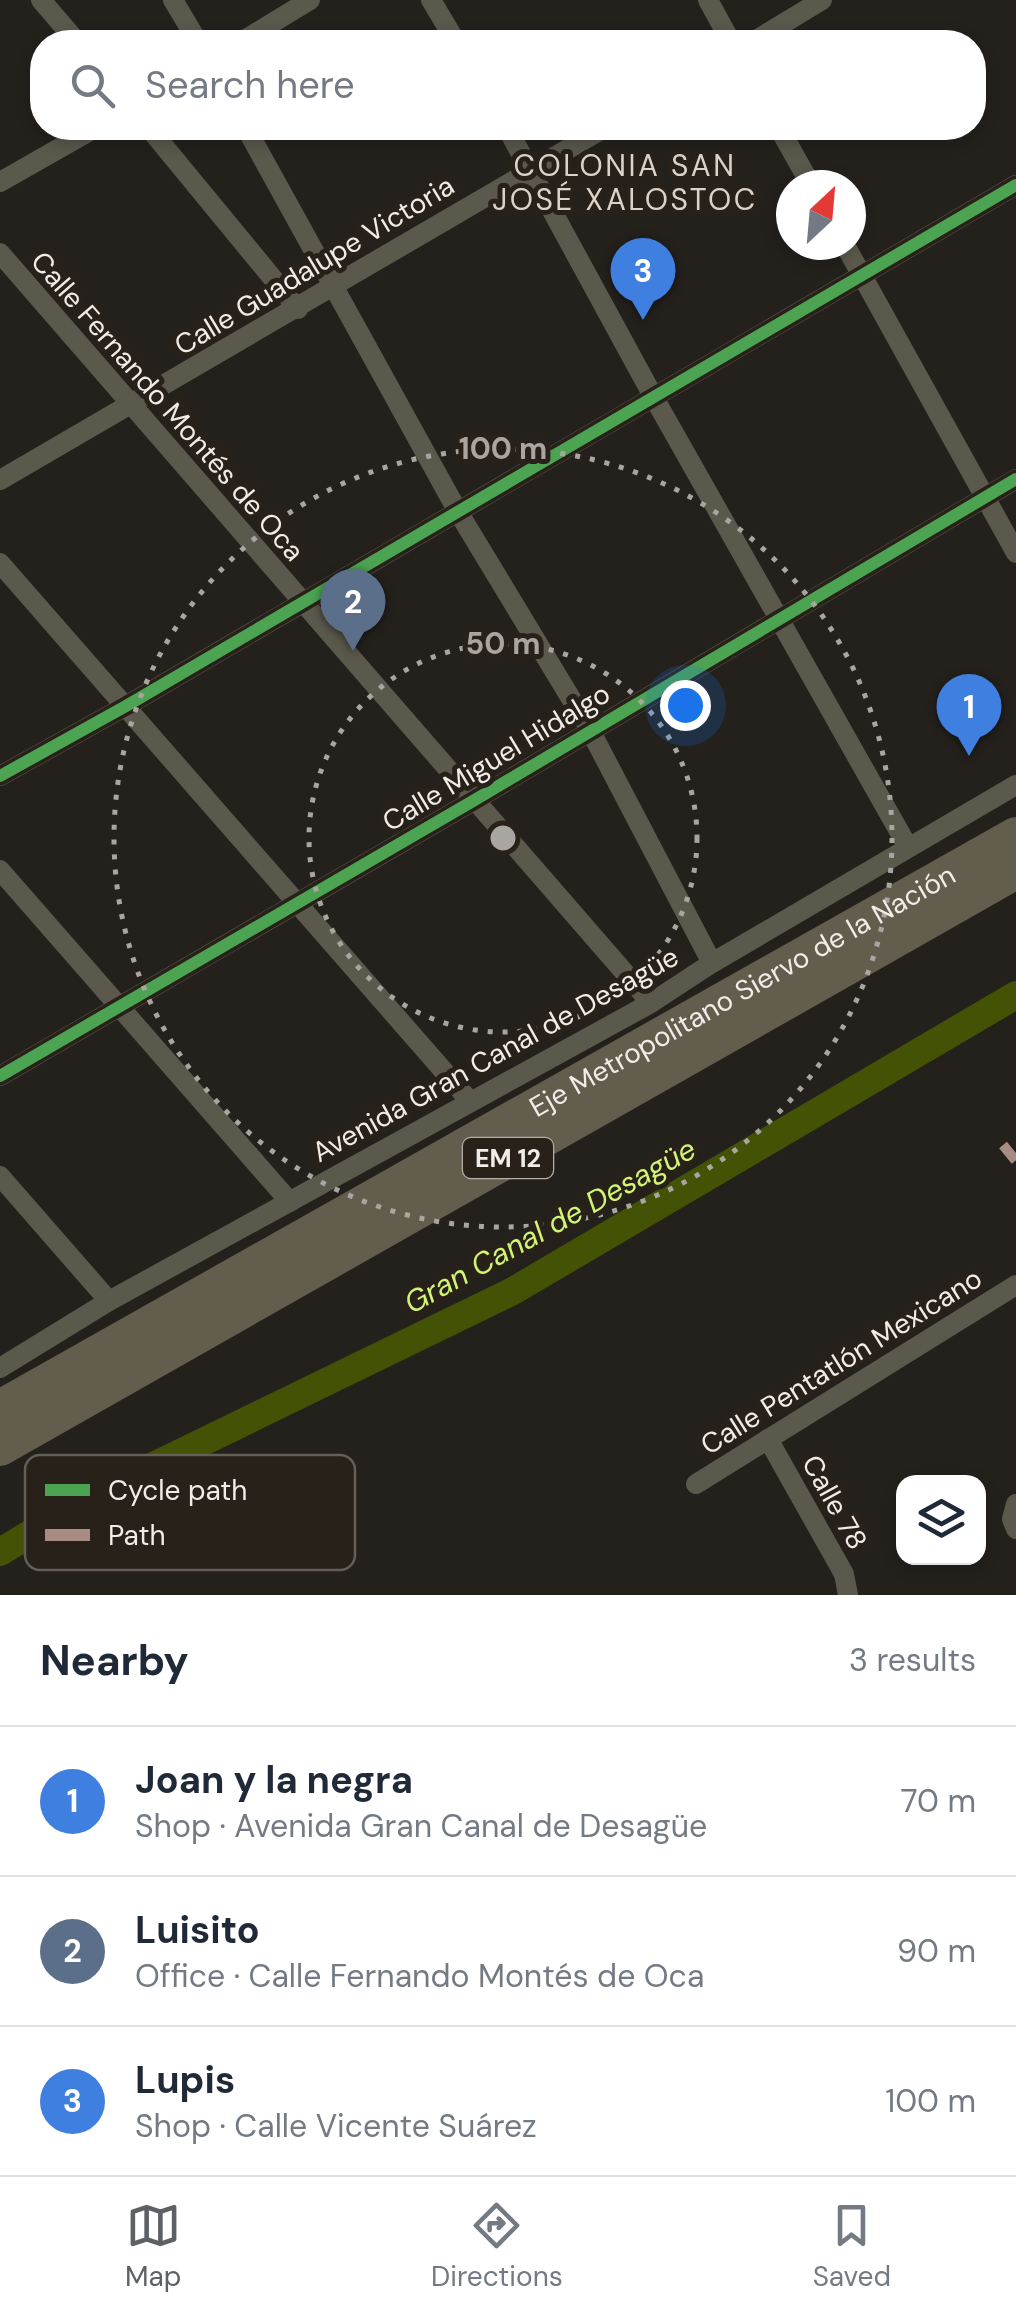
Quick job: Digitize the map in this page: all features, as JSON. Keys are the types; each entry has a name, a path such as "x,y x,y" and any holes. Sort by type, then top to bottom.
{"highway":[{"name":"Eje Metropolitano Siervo de la Nación","path":"0,1409 1016,836"},
{"name":"Eje Metropolitano Siervo de la Nación","path":"0,1448 1016,870"}],"street":[{"path":"40,0 66,30"},
{"path":"174,0 191,30"},
{"path":"261,30 310,0"},
{"path":"431,0 449,30"},
{"path":"708,0 724,30"},
{"path":"772,30 822,0"},
{"path":"0,182 74,140"},
{"path":"160,140 298,309"},
{"path":"253,140 458,510 590,730 712,963"},
{"path":"514,140 652,396 908,847"},
{"name":"Calle Guadalupe Victoria","path":"0,480 583,140"},
{"path":"786,140 803,170"},
{"path":"0,776 1016,184"},
{"name":"Calle Fernando Montés de Oca","path":"0,253 473,802 651,1002"},
{"path":"853,260 1016,553"},
{"name":"Calle Miguel Hidalgo","path":"0,1076 473,802 1016,479"},
{"path":"0,564 469,1100"},
{"name":"Avenida Gran Canal de Desagüe","path":"0,1368 110,1301 651,1002 1016,785"},
{"path":"0,870 290,1202"},
{"path":"0,1176 110,1301"},
{"name":"Calle Pentatlón Mexicano","path":"696,1484 1016,1286"},
{"name":"Calle 78","path":"768,1439 844,1574 848,1595"},
{"path":"1016,1504 1012,1518 1016,1529"}],"waterway":[{"name":"Gran Canal de Desagüe","path":"176,1455 513,1291 1016,995"},
{"name":"Gran Canal de Desagüe","path":"0,1552 25,1537"}],"marked path":[{"path":"1003,1145 1016,1161"}],"cycle path":[{"path":"0,776 1016,185"},
{"path":"0,1076 1016,479"}],"place":[{"name":"Lupis","path":"643,320"},
{"name":"Luisito","path":"353,651"},
{"name":"Joan y la negra","path":"969,756"}],"district":[{"name":"COLONIA SAN JOSÉ XALOSTOC","path":"625,183"}]}
